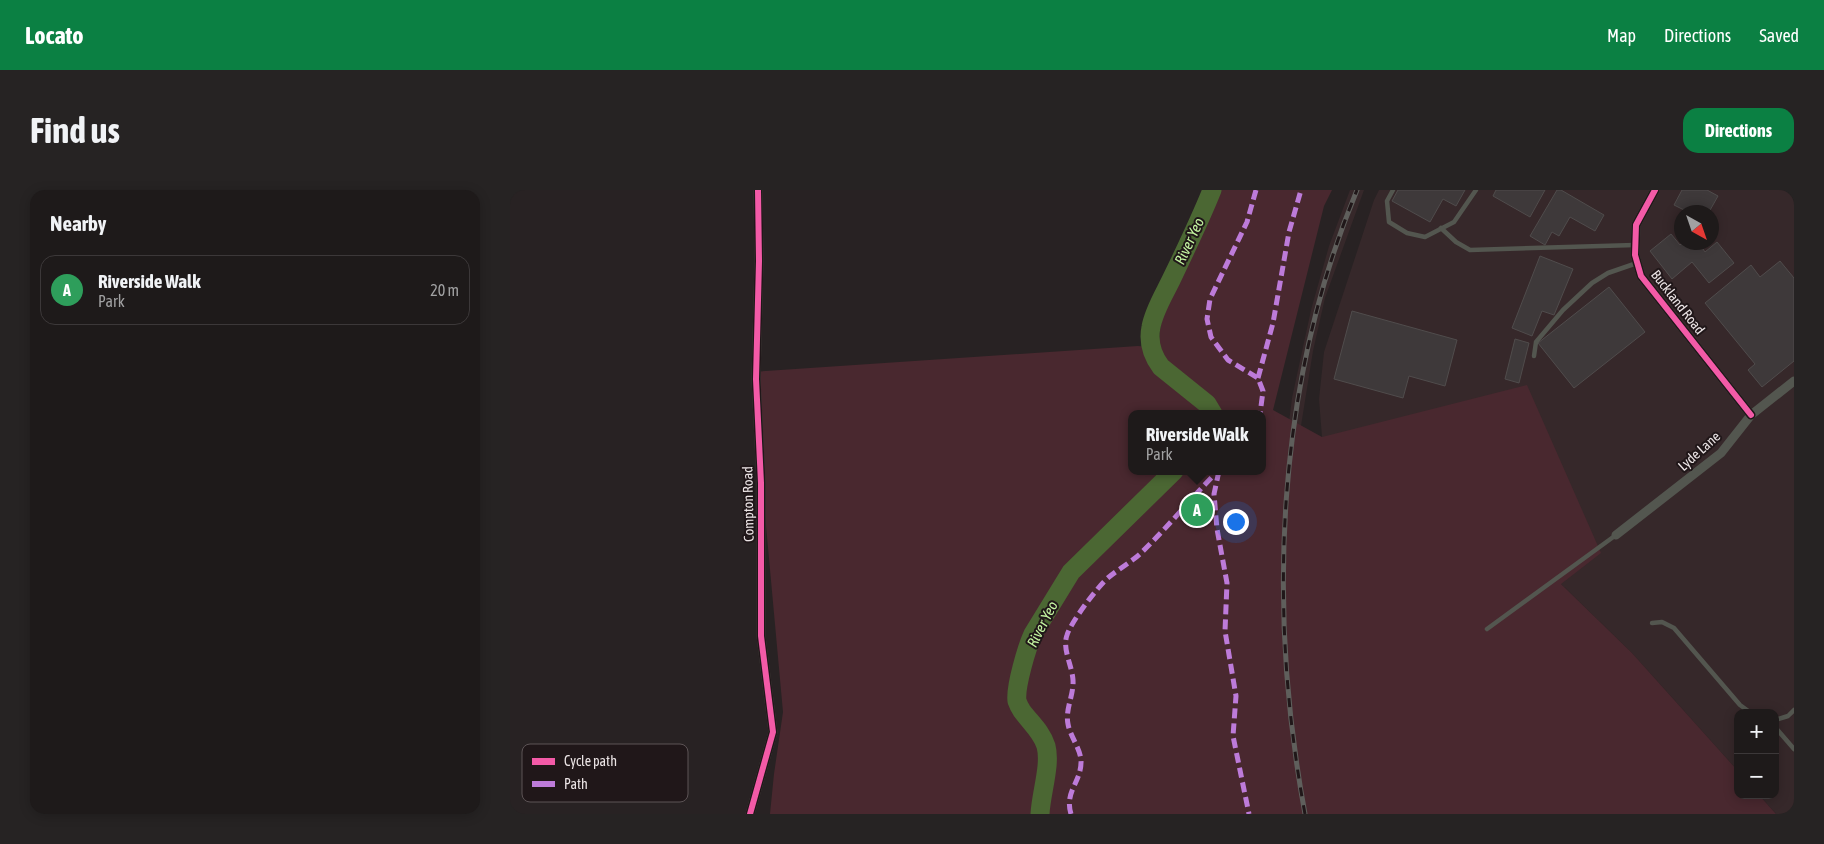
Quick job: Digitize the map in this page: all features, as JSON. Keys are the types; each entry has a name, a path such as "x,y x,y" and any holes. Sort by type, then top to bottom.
{"street":[{"name":"Compton Road","path":"751,814 773,732 761,636 760,483 756,379 760,261 758,190"},
{"name":"Buckland Road","path":"1655,190 1636,225 1635,255 1641,276 1751,415"},
{"name":"Lyde Lane","path":"1616,535 1721,453 1751,415 1794,381"}],"lane":[{"path":"1393,190 1387,201 1389,222 1406,233 1426,237 1454,222 1476,190"},
{"path":"1441,228 1456,242 1470,250 1635,245"},
{"path":"1534,356 1536,342 1564,310 1592,283 1608,272 1637,262"},
{"path":"1487,629 1616,535"},
{"path":"1652,623 1662,622 1674,628 1746,709"},
{"path":"1779,719 1788,716 1794,710"},
{"path":"1779,732 1794,749"}],"shaded area":[{"path":"1221,190 1332,190 1324,206 1273,410 1322,437 1527,385 1601,553 1561,584 1632,653 1734,767 1734,799 1763,799 1776,814 770,814 783,712 752,372 1138,346 1160,348 1160,331 1165,311 1183,269 1205,227"},
{"path":"1350,190 1364,190 1325,298 1313,351 1296,457 1281,486 1292,398 1311,310 1329,246"},
{"path":"1379,190 1794,190 1794,814 1776,814 1763,799 1779,799 1779,709 1734,709 1734,767 1632,653 1561,584 1322,437 1319,399 1324,352 1374,200"}],"building":[{"path":"1398,190 1465,190 1456,206 1443,199 1430,222 1392,201"},
{"path":"1496,190 1545,190 1530,217 1493,196"},
{"path":"1557,190 1561,190 1604,215 1595,231 1570,217 1559,236 1552,232 1545,245 1530,236"},
{"path":"1682,190 1707,190 1718,196 1713,205 1674,205"},
{"path":"1671,234 1674,238 1674,250 1704,250 1705,252 1707,250 1719,250 1719,244 1734,263 1709,283 1692,262 1672,279 1650,251"},
{"path":"1540,256 1573,269 1554,315 1542,311 1532,336 1512,328"},
{"path":"1780,261 1794,278 1794,361 1762,387 1748,370 1755,364 1705,303 1751,265 1760,277"},
{"path":"1609,287 1645,332 1574,388 1538,343"},
{"path":"1352,311 1457,340 1445,386 1409,376 1403,398 1334,379"},
{"path":"1515,339 1529,343 1519,383 1505,379"}],"waterway":[{"name":"River Yeo","path":"1211,410 1207,404 1161,367 1153,353 1150,333 1157,308 1212,190"},
{"name":"River Yeo","path":"1040,814 1047,770 1046,746 1042,736 1022,711 1017,701 1020,677 1033,634 1071,572 1170,475"}],"railway":[{"path":"1305,814 1293,736 1286,657 1283,577 1286,498 1295,419 1309,341 1330,264 1357,190"}],"marked path":[{"path":"1256,190 1247,222 1210,299 1207,319 1211,337 1228,360 1258,378 1263,391 1261,410"},
{"path":"1258,378 1273,323 1289,232 1301,190"},
{"path":"1071,814 1069,806 1071,793 1081,768 1081,760 1067,718 1073,686 1066,651 1067,635 1085,604 1098,588 1142,552 1214,475"},
{"path":"1218,475 1214,494 1217,529 1227,583 1225,631 1236,696 1233,736 1249,814"}],"cycle path":[{"path":"750,814 773,732 761,636 761,483 756,379 759,261 758,190"},
{"path":"1655,190 1636,225 1635,255 1641,276 1751,415"}],"place":[{"name":"Riverside Walk","path":"1197,510"}]}
